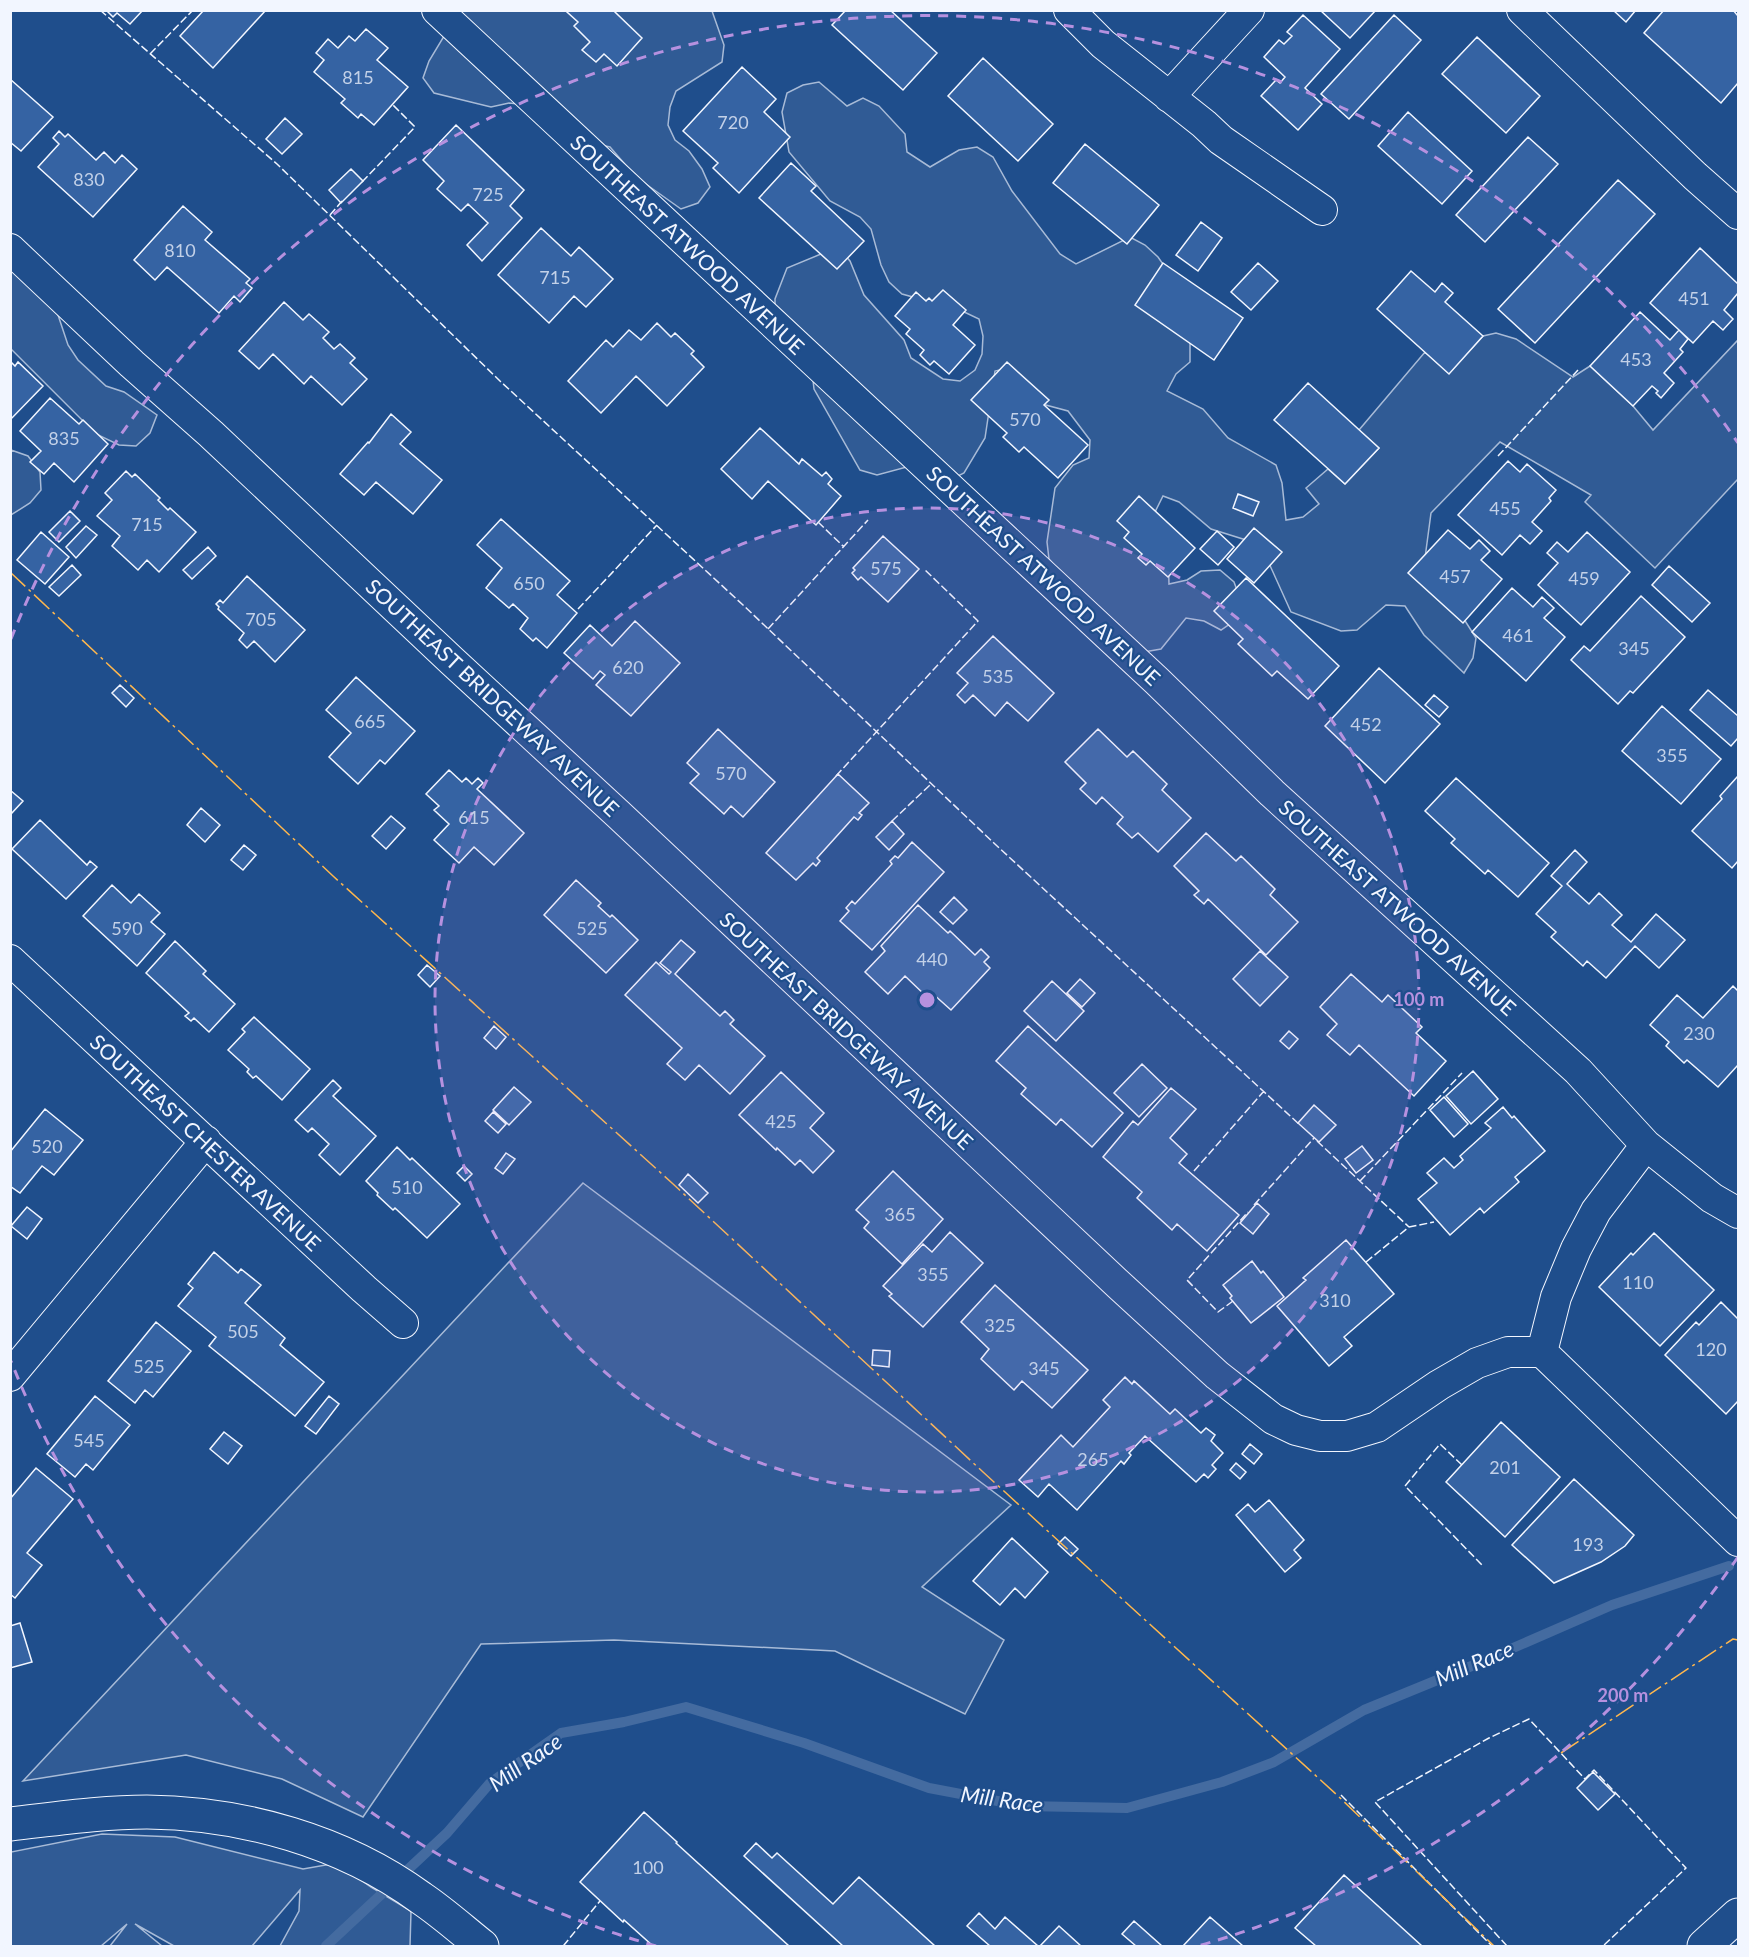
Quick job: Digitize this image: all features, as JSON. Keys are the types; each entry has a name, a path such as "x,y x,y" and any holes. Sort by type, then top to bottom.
{"main road":[{"path":"10,1824 146,1812 194,1815 289,1833 368,1865 421,1897 482,1947"},
{"path":"1704,1947 1738,1915"}],"street":[{"name":"SOUTHEAST ATWOOD AVENUE","path":"437,10 1140,664 1272,793 1578,1071 1646,1145 1713,1198 1738,1213"},
{"path":"1069,10 1103,44 1221,140 1322,210"},
{"path":"1169,97 1250,10"},
{"path":"1522,10 1695,176 1738,214"},
{"name":"SOUTHEAST BRIDGEWAY AVENUE","path":"10,249 627,822 1119,1285 1217,1375 1273,1419 1296,1430 1320,1436 1347,1436 1377,1426 1438,1385 1477,1363 1508,1352 1542,1352"},
{"name":"SOUTHEAST CHESTER AVENUE","path":"10,960 364,1290 404,1323"},
{"path":"10,1376 206,1141"},
{"path":"1646,1145 1596,1211 1576,1249 1556,1297 1542,1352 1738,1541"}],"shaded area":[{"path":"457,11 712,11 724,45 722,62 676,91 670,107 668,125 675,140 689,151 702,169 710,187 698,203 681,209 636,177 610,147 572,139 528,105 509,103 491,107 434,93 423,78 429,61 458,13"},
{"path":"819,82 847,106 863,98 879,106 905,134 907,152 930,167 959,150 977,147 993,157 1012,191 1060,254 1076,264 1130,237 1145,245 1158,257 1179,287 1190,343 1190,362 1176,374 1167,391 1203,409 1228,438 1276,465 1282,483 1286,520 1303,517 1319,504 1306,488 1328,469 1345,484 1379,448 1359,430 1425,352 1449,373 1483,336 1496,333 1516,339 1573,377 1590,366 1633,406 1653,430 1738,340 1738,479 1655,568 1585,502 1591,495 1500,442 1431,513 1425,558 1476,638 1473,658 1464,673 1424,635 1405,606 1386,605 1357,630 1341,631 1291,612 1263,550 1246,540 1211,529 1179,502 1163,496 1154,514 1168,547 1169,584 1187,580 1201,571 1220,570 1234,582 1241,601 1237,619 1221,630 1204,621 1186,618 1161,649 1144,652 1075,590 1049,559 1047,542 1055,488 1073,465 1089,458 1090,440 1068,411 1042,404 1012,367 995,371 985,438 964,473 948,481 914,465 877,475 860,470 814,389 810,354 775,317 775,299 787,268 838,247 850,261 864,295 904,340 911,358 943,379 960,381 975,370 982,354 983,336 979,319 960,310 902,294 889,282 881,265 871,229 860,217 830,201 789,152 782,112 787,93 803,85"},
{"path":"10,266 56,309 68,345 78,360 106,386 124,392 157,415 150,433 136,446 119,445 96,434 11,349"},
{"path":"11,450 28,456 40,472 41,490 30,503 11,515"},
{"path":"583,1183 1011,1505 922,1587 1004,1640 965,1714 835,1651 614,1640 481,1644 363,1817 282,1779 186,1755 23,1781"},
{"path":"102,1834 175,1837 303,1869 337,1863 411,1911 410,1946 280,1946 299,1911 300,1890 252,1946 174,1946 135,1924 162,1946 110,1946 127,1924 101,1946 11,1946 11,1852"}],"building":[{"path":"106,10 143,10 130,24 117,13 113,17"},
{"path":"204,10 266,10 213,68 180,36"},
{"path":"568,10 616,10 615,12 642,38 617,66 604,54 596,62 582,50 590,42 574,26 578,22 567,12"},
{"path":"846,10 890,10 937,53 903,90 832,25"},
{"path":"1320,10 1376,10 1350,38"},
{"path":"1613,10 1636,10 1626,22"},
{"path":"1664,10 1733,10 1738,16 1738,83 1721,103 1644,33"},
{"path":"1303,15 1340,49 1305,88 1322,104 1298,130 1261,96 1276,80 1280,83 1285,77 1264,57 1279,40 1284,44 1292,36 1287,32"},
{"path":"1394,15 1421,40 1349,119 1321,94"},
{"path":"366,29 388,48 377,60 408,87 374,125 361,114 358,118 341,103 345,99 314,72 324,60 316,53 328,39 338,48 349,36 355,41"},
{"path":"1477,37 1540,96 1506,133 1442,74"},
{"path":"983,58 1053,124 1018,161 948,96"},
{"path":"742,67 776,99 764,112 790,137 739,193 713,168 718,163 683,131"},
{"path":"10,79 53,117 21,151 10,142"},
{"path":"1408,112 1472,171 1442,204 1378,146"},
{"path":"285,118 302,134 282,154 266,139"},
{"path":"456,125 524,190 510,206 522,218 482,261 467,245 488,223 468,204 461,211 437,189 444,181 423,160"},
{"path":"59,131 65,137 68,134 96,160 104,152 115,163 122,155 137,169 93,217 38,167 59,144 53,138"},
{"path":"1528,137 1558,164 1485,242 1456,215"},
{"path":"1085,144 1159,205 1127,244 1053,183"},
{"path":"791,163 816,186 811,191 864,241 837,269 759,198"},
{"path":"351,169 363,181 341,203 329,190"},
{"path":"1618,180 1655,214 1535,343 1498,309"},
{"path":"183,206 212,232 205,240 250,279 246,283 252,288 240,302 234,296 219,313 167,267 155,280 134,260"},
{"path":"1201,222 1222,238 1198,271 1176,255"},
{"path":"541,228 571,256 579,247 613,279 586,307 574,296 549,323 498,275"},
{"path":"1700,248 1738,284 1738,293 1724,310 1733,319 1723,330 1713,321 1693,343 1650,303"},
{"path":"1163,263 1243,318 1214,360 1135,305"},
{"path":"1258,263 1278,281 1251,310 1231,292"},
{"path":"1411,271 1435,292 1442,283 1453,293 1445,302 1483,336 1449,374 1377,309"},
{"path":"943,290 966,310 953,325 975,345 949,374 934,361 930,365 920,355 924,350 906,334 910,329 895,316 916,292 926,301 929,298 932,301"},
{"path":"284,302 303,320 309,314 329,332 323,338 334,349 340,344 355,358 350,363 367,379 342,405 311,376 304,384 273,354 259,369 239,351"},
{"path":"1640,312 1670,340 1679,330 1688,339 1680,349 1683,352 1664,373 1674,383 1661,398 1652,386 1633,406 1590,366"},
{"path":"657,323 671,337 675,333 694,351 691,354 704,367 667,406 636,376 601,413 568,381 606,340 613,347 629,330 641,340"},
{"path":"10,361 15,366 18,362 43,386 10,420"},
{"path":"1007,362 1049,400 1044,405 1088,445 1058,478 1024,447 1019,452 1003,437 1007,433 971,400"},
{"path":"1308,383 1379,448 1345,484 1274,420"},
{"path":"50,398 79,424 83,420 108,444 74,482 54,463 44,474 30,462 41,451 20,431"},
{"path":"391,414 411,432 400,444 442,480 413,514 376,482 364,495 340,474 369,443"},
{"path":"760,428 799,464 802,459 822,476 826,472 832,479 828,484 841,496 816,525 768,481 752,499 721,469"},
{"path":"1508,461 1520,472 1527,464 1556,490 1549,498 1551,501 1532,522 1542,531 1530,544 1520,535 1502,555 1458,515"},
{"path":"126,471 132,477 135,474 160,498 158,500 168,510 170,508 196,532 159,572 147,560 138,570 112,546 120,536 97,516 112,500 105,493"},
{"path":"1238,494 1259,502 1253,516 1233,508"},
{"path":"1139,496 1195,548 1168,577 1150,561 1146,565 1138,558 1142,554 1124,538 1129,532 1117,521"},
{"path":"70,511 80,521 59,542 49,532"},
{"path":"501,519 570,581 557,595 577,613 547,648 536,638 533,641 520,629 528,618 513,604 509,608 486,588 502,568 477,545"},
{"path":"86,526 97,535 76,558 66,547"},
{"path":"1254,528 1282,552 1254,583 1227,559"},
{"path":"1448,530 1470,549 1479,540 1490,551 1481,560 1502,579 1463,623 1408,573"},
{"path":"1217,531 1234,547 1218,565 1200,549"},
{"path":"41,532 69,557 45,584 17,560"},
{"path":"1587,532 1630,572 1581,625 1538,585 1558,563 1547,553 1557,542 1568,552"},
{"path":"883,536 919,569 888,602 861,577 858,580 852,573 855,570 853,568"},
{"path":"208,547 216,556 192,579 183,570"},
{"path":"72,565 81,575 59,596 49,587"},
{"path":"1669,566 1710,603 1692,622 1652,585"},
{"path":"247,576 305,630 275,662 254,641 247,648 239,640 244,633 218,609 216,604 220,600 223,603"},
{"path":"1246,578 1339,666 1308,699 1277,671 1272,676 1238,644 1243,639 1214,611"},
{"path":"1512,588 1533,607 1542,597 1554,608 1544,618 1565,637 1526,681 1472,632"},
{"path":"1641,596 1685,637 1633,693 1630,691 1618,704 1571,660 1584,646 1590,651"},
{"path":"635,621 680,663 631,716 596,685 605,675 600,671 593,679 564,653 590,625 612,646"},
{"path":"993,636 1054,693 1028,721 1007,702 995,716 973,695 965,703 957,695 968,683 957,673"},
{"path":"1379,668 1440,724 1385,783 1325,726"},
{"path":"356,677 415,731 385,764 380,760 358,784 329,757 351,733 326,710"},
{"path":"120,685 134,698 126,707 112,693"},
{"path":"1708,690 1738,716 1738,738 1731,746 1690,710"},
{"path":"1434,695 1448,707 1439,717 1425,705"},
{"path":"1662,706 1721,759 1681,804 1622,751"},
{"path":"718,729 775,782 743,817 731,806 724,814 690,783 699,774 687,763"},
{"path":"1098,729 1127,757 1133,751 1167,784 1162,790 1191,818 1158,852 1138,833 1132,838 1117,824 1123,817 1102,797 1096,804 1080,789 1086,783 1065,762"},
{"path":"449,770 462,782 466,778 472,784 478,778 483,783 477,789 524,833 494,865 474,847 459,863 434,840 449,824 434,810 439,806 426,794"},
{"path":"838,774 869,803 859,813 862,815 858,820 854,817 817,858 820,861 816,866 813,863 796,880 766,853"},
{"path":"1738,776 1738,861 1732,868 1692,831 1722,799 1720,796"},
{"path":"1456,778 1549,863 1518,897 1488,870 1485,874 1451,843 1455,839 1425,811"},
{"path":"10,790 23,801 10,815"},
{"path":"201,808 220,825 205,842 187,825"},
{"path":"391,816 405,828 386,849 372,836"},
{"path":"40,820 87,865 90,861 97,867 66,899 12,849"},
{"path":"892,821 904,834 889,850 876,837"},
{"path":"1206,833 1236,861 1241,856 1275,889 1270,895 1298,922 1266,955 1208,899 1204,904 1194,895 1199,891 1174,866"},
{"path":"912,842 944,872 872,950 840,921 849,911 846,908 852,901 855,904 892,864 890,861 895,856 898,858"},
{"path":"244,845 256,855 243,870 231,860"},
{"path":"1575,850 1587,862 1567,884 1589,904 1599,893 1622,915 1612,925 1631,942 1656,914 1685,940 1659,968 1635,946 1606,978 1587,961 1583,966 1551,937 1556,932 1536,914 1562,886 1551,876"},
{"path":"576,880 601,903 598,906 610,917 612,915 638,940 606,973 544,915"},
{"path":"112,885 131,903 139,894 160,913 151,922 165,934 137,966 83,916"},
{"path":"954,897 967,910 953,924 940,912"},
{"path":"918,905 975,955 981,949 989,957 984,962 990,968 951,1010 932,993 928,998 905,976 888,994 865,972 885,951 881,946"},
{"path":"681,940 695,952 675,974 720,1016 725,1011 734,1020 730,1024 765,1056 730,1094 699,1065 685,1080 667,1064 682,1048 625,995 656,962 669,974 671,972 660,963"},
{"path":"175,941 206,971 203,974 235,1004 209,1032 194,1018 191,1021 185,1016 189,1013 146,973"},
{"path":"1260,951 1288,977 1260,1006 1233,979"},
{"path":"427,965 440,976 430,987 418,975"},
{"path":"1351,974 1382,1002 1388,995 1422,1027 1416,1033 1446,1061 1414,1096 1359,1045 1350,1055 1327,1035 1337,1024 1320,1007"},
{"path":"1080,979 1095,993 1082,1007 1067,993"},
{"path":"1052,981 1084,1011 1056,1041 1024,1011"},
{"path":"1733,986 1738,991 1738,1065 1718,1087 1687,1060 1684,1063 1666,1046 1669,1042 1650,1025 1677,995 1703,1018"},
{"path":"254,1017 310,1069 282,1100 256,1076 253,1078 247,1072 249,1069 228,1050 245,1032 242,1029"},
{"path":"494,1026 506,1037 496,1049 484,1038"},
{"path":"1028,1026 1123,1113 1092,1147 1061,1119 1056,1125 1021,1094 1026,1088 996,1061"},
{"path":"1289,1031 1298,1039 1289,1049 1280,1041"},
{"path":"1142,1064 1167,1088 1139,1117 1114,1093"},
{"path":"1473,1071 1498,1099 1471,1124 1446,1096"},
{"path":"781,1072 824,1113 810,1128 834,1151 813,1173 800,1160 795,1165 739,1115"},
{"path":"333,1080 341,1088 333,1096 376,1136 340,1175 319,1155 329,1144 312,1128 308,1132 295,1120"},
{"path":"514,1087 531,1102 509,1125 493,1110"},
{"path":"1171,1088 1196,1109 1170,1138 1187,1154 1179,1163 1239,1215 1207,1251 1177,1224 1172,1230 1137,1198 1142,1192 1103,1157 1133,1121 1138,1125"},
{"path":"1444,1097 1468,1124 1454,1137 1430,1110"},
{"path":"1314,1105 1336,1125 1319,1142 1298,1123"},
{"path":"1503,1107 1545,1151 1515,1177 1519,1182 1484,1213 1480,1208 1450,1235 1418,1199 1437,1183 1427,1173 1444,1158 1454,1168 1463,1160 1460,1156 1491,1128 1485,1123"},
{"path":"45,1109 83,1140 54,1175 42,1166 20,1193 10,1186 10,1152"},
{"path":"493,1112 506,1124 498,1133 485,1121"},
{"path":"1362,1146 1373,1160 1356,1173 1345,1159"},
{"path":"397,1147 410,1160 412,1158 460,1204 427,1238 395,1208 393,1210 366,1181"},
{"path":"506,1153 515,1159 503,1174 495,1168"},
{"path":"464,1166 472,1174 465,1181 457,1173"},
{"path":"893,1171 943,1219 902,1264 864,1228 869,1222 856,1210"},
{"path":"688,1174 708,1193 698,1203 679,1185"},
{"path":"1257,1203 1269,1214 1253,1234 1240,1223"},
{"path":"27,1207 42,1219 27,1239 11,1226"},
{"path":"950,1232 983,1263 923,1327 889,1296 892,1294 883,1286 923,1244 932,1252"},
{"path":"1654,1233 1714,1290 1660,1346 1599,1287 1631,1253 1633,1255"},
{"path":"1346,1240 1394,1294 1344,1337 1352,1346 1329,1366 1277,1306 1306,1280 1303,1278"},
{"path":"214,1252 238,1273 241,1269 261,1285 245,1303 285,1338 280,1345 324,1382 295,1416 209,1346 216,1337 178,1306 193,1288 188,1284"},
{"path":"1252,1261 1284,1297 1251,1323 1230,1298 1232,1296 1223,1285"},
{"path":"995,1285 1088,1370 1052,1408 1022,1381 1014,1390 981,1359 989,1349 961,1322"},
{"path":"1721,1302 1738,1319 1738,1401 1726,1414 1665,1355 1696,1322 1699,1325"},
{"path":"156,1322 191,1351 153,1397 145,1390 135,1403 108,1381"},
{"path":"873,1350 890,1351 889,1367 872,1365"},
{"path":"1125,1377 1132,1384 1134,1381 1170,1414 1175,1409 1201,1433 1206,1428 1215,1435 1211,1441 1223,1453 1212,1465 1216,1469 1208,1478 1204,1474 1196,1482 1145,1436 1129,1453 1131,1455 1124,1464 1121,1461 1077,1510 1049,1484 1038,1497 1019,1480 1061,1435 1073,1447 1110,1407 1103,1400"},
{"path":"95,1396 130,1425 93,1470 86,1464 75,1477 47,1454"},
{"path":"329,1396 339,1404 316,1434 305,1426"},
{"path":"1501,1422 1560,1477 1505,1537 1446,1482"},
{"path":"224,1432 242,1446 228,1464 210,1449"},
{"path":"1250,1444 1262,1454 1254,1464 1242,1454"},
{"path":"1236,1463 1246,1472 1240,1479 1230,1470"},
{"path":"36,1468 73,1499 27,1553 42,1565 15,1598 10,1594 10,1499"},
{"path":"1574,1479 1634,1535 1625,1546 1601,1562 1554,1583 1512,1545"},
{"path":"1269,1500 1304,1540 1294,1550 1301,1558 1285,1572 1236,1515 1248,1504 1255,1512"},
{"path":"1065,1537 1078,1549 1071,1556 1058,1544"},
{"path":"1012,1538 1048,1572 1025,1598 1015,1588 1000,1605 973,1581"},
{"path":"20,1623 32,1662 10,1668 10,1626"},
{"path":"1593,1772 1615,1794 1598,1810 1577,1788"},
{"path":"644,1812 789,1946 653,1946 624,1920 623,1922 580,1882"},
{"path":"756,1843 772,1858 777,1853 833,1904 859,1877 935,1946 843,1946 744,1856"},
{"path":"1344,1875 1422,1946 1316,1946 1295,1928"},
{"path":"979,1913 995,1929 1005,1917 1038,1946 990,1946 967,1926"},
{"path":"1210,1917 1243,1946 1183,1946"},
{"path":"1134,1921 1162,1946 1136,1946 1122,1934"},
{"path":"1059,1926 1081,1946 1040,1946"}],"waterway":[{"name":"Mill Race","path":"326,1946 447,1833 490,1783 561,1733 624,1722 686,1707 804,1743 929,1788 1024,1806 1127,1808 1222,1782 1274,1762 1364,1710 1612,1605 1729,1566"}],"fence":[{"path":"100,10 277,164 500,381 743,605 996,845 1300,1125"},
{"path":"150,54 193,10"},
{"path":"362,182 415,127 392,104"},
{"path":"330,215 342,201"},
{"path":"1498,456 1578,370"},
{"path":"768,629 868,520"},
{"path":"818,522 844,547"},
{"path":"578,609 657,525"},
{"path":"836,776 978,621 924,569"},
{"path":"892,821 931,784"},
{"path":"1360,1181 1462,1073"},
{"path":"1194,1171 1264,1091"},
{"path":"1254,1205 1314,1138"},
{"path":"1317,1141 1409,1227"},
{"path":"1233,1301 1218,1312 1187,1280 1248,1212"},
{"path":"1366,1262 1409,1227 1434,1222"},
{"path":"1462,1465 1440,1444 1405,1486 1482,1565"},
{"path":"1507,1946 1375,1802 1489,1738 1529,1719 1585,1779 1594,1770 1686,1868 1603,1946"},
{"path":"1341,1795 1492,1946"},
{"path":"565,1946 600,1901"}],"power":[{"path":"10,572 333,876 672,1183 983,1472 1337,1795 1494,1946"},
{"path":"1561,1753 1733,1639 1738,1640"}]}
